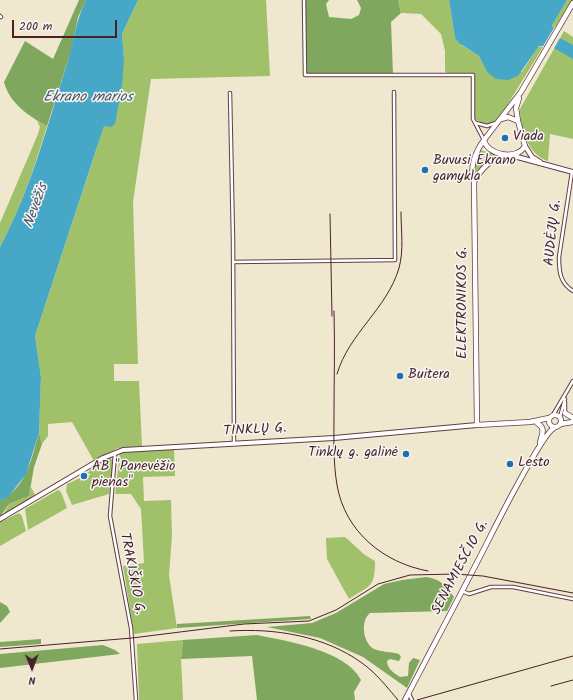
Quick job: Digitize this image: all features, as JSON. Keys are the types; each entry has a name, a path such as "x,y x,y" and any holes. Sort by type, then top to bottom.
{"main road":[{"path":"573,3 560,28 521,92 484,140 487,148 490,150 573,172"},
{"path":"566,17 573,10"},
{"path":"521,92 516,108 525,146 532,157 543,164"},
{"path":"499,120 508,117 518,121"},
{"name":"ELEKTRONIKOS G.","path":"477,425 473,163 478,148 484,140"},
{"path":"474,182 481,170 488,163 519,153 525,146"},
{"path":"565,413 573,420"},
{"path":"553,415 560,420 573,420"},
{"name":"SENAMIESČIO G.","path":"405,700 539,445 553,415"},
{"name":"SENAMIESČIO G.","path":"539,445 550,430 554,428 560,420"},
{"name":"TINKLŲ G.","path":"530,422 549,422"},
{"path":"549,422 554,428"},
{"name":"TINKLŲ G.","path":"0,519 115,452 131,449 334,438 477,425 549,422"},
{"name":"SENAMIESČIO G.","path":"538,423 543,428 539,445"}],"street":[{"path":"304,0 305,75 473,75 474,122 484,140"},
{"path":"233,262 395,260 394,92"},
{"path":"230,93 234,444"},
{"path":"474,122 483,125 499,120"},
{"name":"AUDĖJŲ G.","path":"573,172 559,264 563,282 573,291"},
{"name":"SENAMIESČIO G.","path":"553,415 567,394 573,381"},
{"name":"SENAMIESČIO G.","path":"560,420 567,394"},
{"name":"SENAMIESČIO G.","path":"565,413 566,398"},
{"name":"TRAKIŠKIO G.","path":"115,452 110,511 131,628 136,700"},
{"path":"462,591 469,594 491,587 513,587 573,599"},
{"path":"408,693 412,700"}],"green space":[{"path":"79,0 86,0 78,17 71,51 47,126 27,114 15,103 4,82 25,41 53,59"},
{"path":"138,0 266,0 270,76 151,79 133,202 138,364 114,364 114,381 139,381 142,446 118,448 94,461 72,422 48,424 48,436 42,444 39,433 41,377 35,336 96,151 124,59 122,34"},
{"path":"304,0 329,0 326,4 329,17 351,19 359,15 361,8 357,0 398,0 401,13 391,22 393,75 305,75"},
{"path":"398,0 449,0 455,38 463,46 479,56 487,72 522,72 538,47 543,47 503,112 493,123 484,124 475,119 474,73 447,73 445,71 445,51 441,34 421,14 401,13"},
{"path":"567,0 572,0 554,29 552,24"},
{"path":"564,31 573,37 573,139 550,134 548,161 535,153 526,140 520,116 520,109"},
{"path":"37,121 47,126 21,203 0,247 0,223 38,134 40,127"},
{"path":"480,150 499,155 485,163 475,177 476,158"},
{"path":"39,433 42,444 34,467 29,496 9,504 0,517 0,501 16,488 27,472"},
{"path":"174,449 175,476 143,477 144,501 171,500 172,536 169,575 177,628 134,634 123,566 144,563 141,509 131,494 115,494 120,454 129,451"},
{"path":"111,458 113,463 109,494 72,505 66,491 67,484 80,478 80,481 91,474 87,473 96,465"},
{"path":"31,487 36,497 2,517 9,504 29,496"},
{"path":"58,490 61,492 67,508 28,530 25,509"},
{"path":"19,513 22,516 26,531 0,546 0,522"},
{"path":"345,537 365,555 375,561 374,576 370,585 349,599 327,559 326,538"},
{"path":"426,577 439,581 454,597 447,611 370,613 364,626 365,637 370,646 377,650 399,654 401,657 399,661 390,659 387,661 387,664 393,672 400,677 408,676 409,663 413,658 420,660 407,688 363,657 320,638 267,627 312,623 336,613 384,584"},
{"path":"0,602 7,606 10,612 0,623"},
{"path":"310,616 311,619 177,628 177,624"},
{"path":"257,635 314,648 342,661 353,670 361,680 354,692 355,700 257,700 252,656 181,659 183,640"},
{"path":"41,639 41,644 0,647 0,642"},
{"path":"183,640 181,659 183,700 139,700 137,644"},
{"path":"103,645 120,654 0,668 0,654"}],"water":[{"name":"Ekrano marios","path":"86,0 138,0 122,34 124,59 122,86 115,124 111,127 104,126 35,336 41,377 39,433 26,474 9,496 0,501 0,247 30,180 67,64 79,16"},
{"path":"449,0 567,0 552,25 560,38 573,45 573,59 554,48 539,46 518,76 508,80 496,79 487,72 479,56 459,43 455,38"}],"pier":[{"path":"555,26 561,36 553,50 542,48"}],"railway":[{"path":"337,374 350,346 386,296 399,268 401,261 402,240 401,212"},
{"path":"330,214 332,316"},
{"path":"334,311 334,459 337,485 341,502 348,517 369,543 396,561 428,571"},
{"path":"0,649 132,638 244,624 309,621 336,610 378,584 410,575 455,574 483,576 573,593"},
{"path":"230,631 247,630 282,633 316,640 332,646 348,654 372,671 398,700"},
{"path":"417,700 573,656"},
{"path":"551,686 573,680"}],"place":[{"name":"Viada","path":"505,138"},
{"name":"Buvusi Ekrano gamykla","path":"425,170"},
{"name":"Buitera","path":"400,376"},
{"name":"Tinklų g. galinė","path":"406,454"},
{"name":"Lesto","path":"510,464"},
{"name":"AB \"Panevėžio pienas\"","path":"84,476"}],"water label":[{"name":"Nevėžis","path":"37,206"}]}
